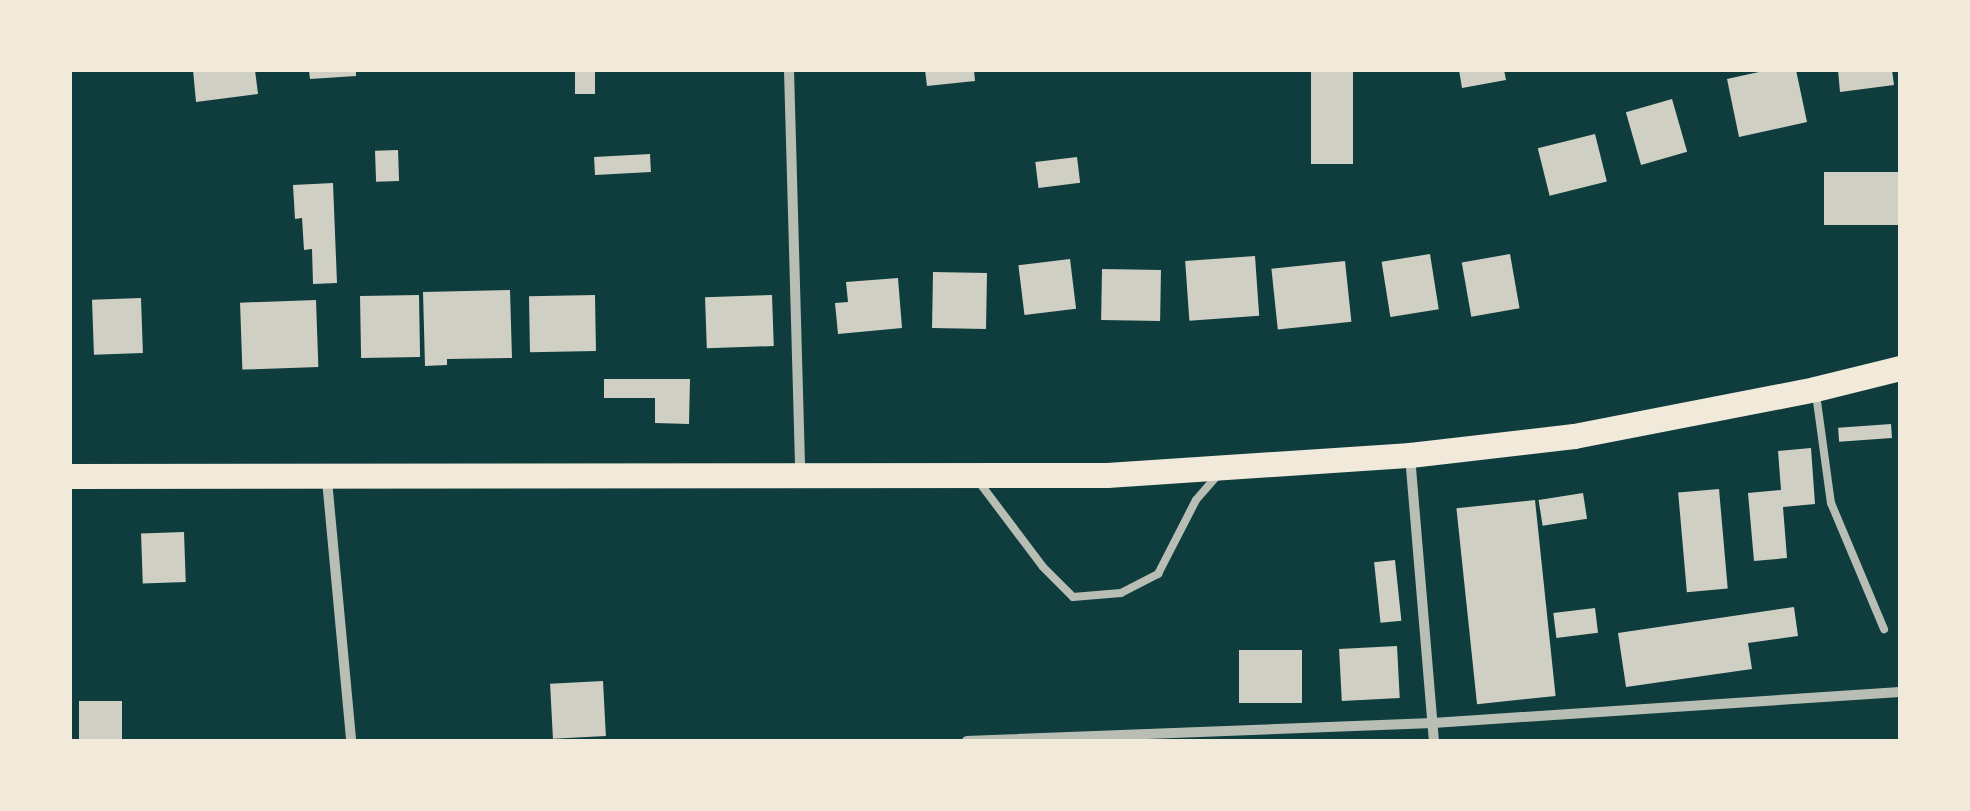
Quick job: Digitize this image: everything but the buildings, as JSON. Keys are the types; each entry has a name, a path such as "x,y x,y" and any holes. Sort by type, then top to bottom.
{"main road":[{"path":"70,476 328,480 1108,475 1410,455 1574,436 1815,389 1900,368"}],"street":[{"path":"789,70 800,475"},
{"path":"1410,455 1434,741"},
{"path":"328,480 351,741"},
{"path":"967,741 1432,723 1900,692"}],"lane":[{"path":"1815,389 1831,503 1884,630"},
{"path":"974,475 1044,567 1073,596 1121,593 1158,574 1196,500 1224,467"}]}
